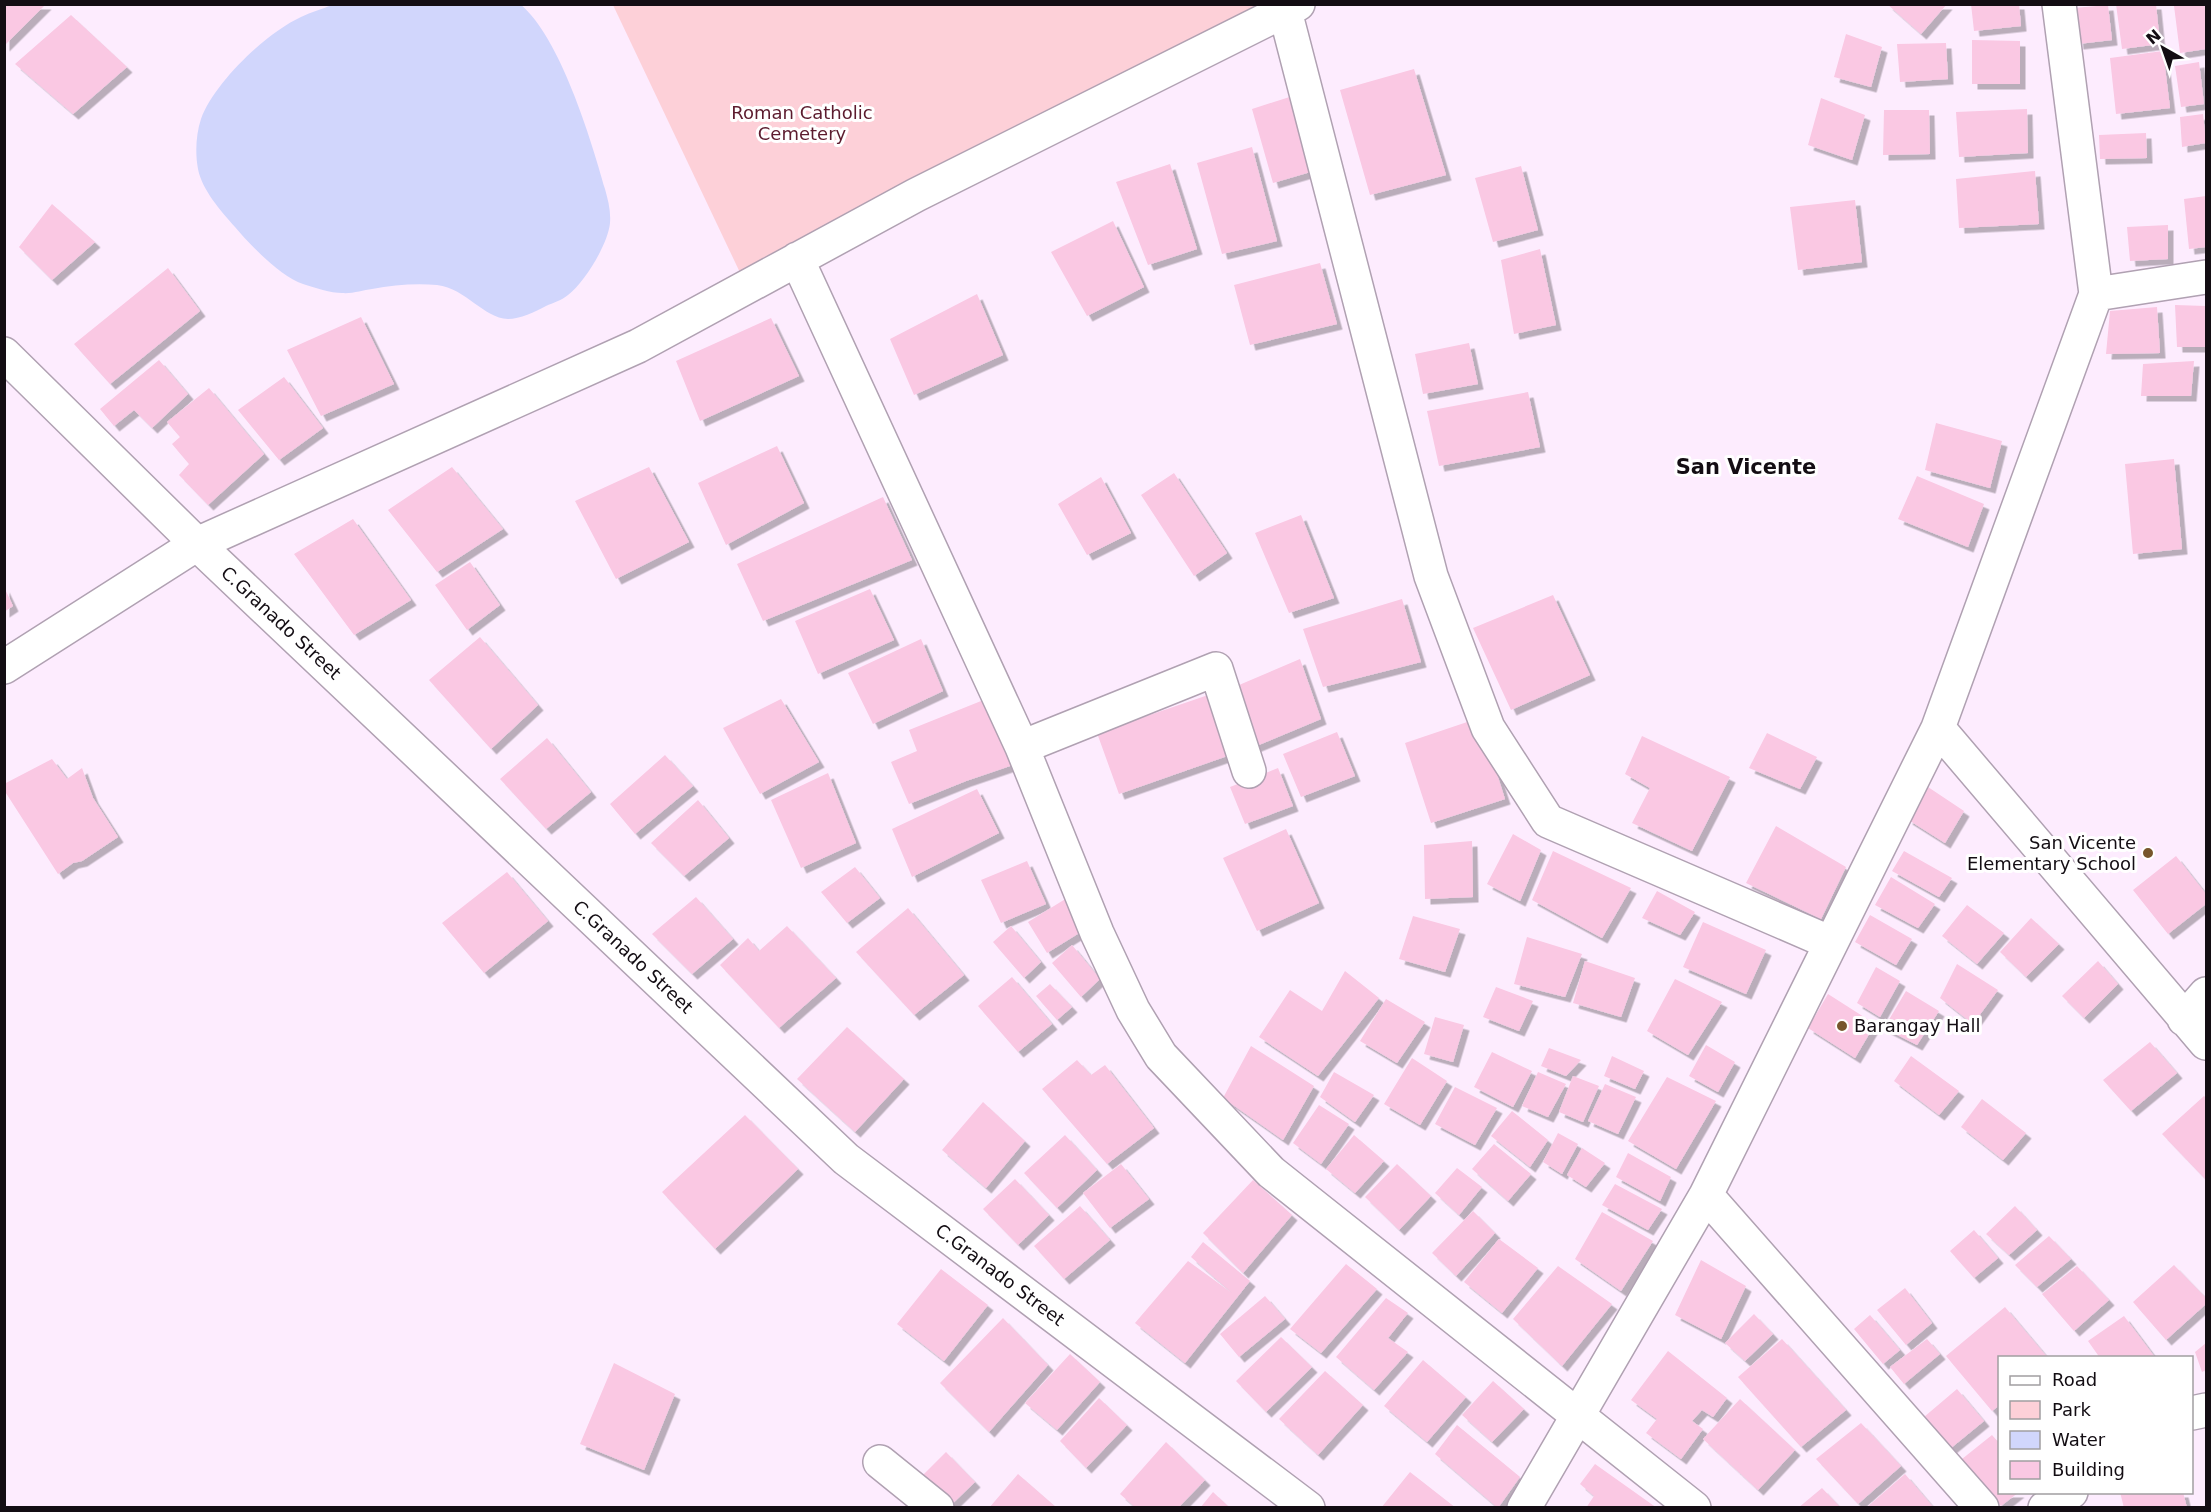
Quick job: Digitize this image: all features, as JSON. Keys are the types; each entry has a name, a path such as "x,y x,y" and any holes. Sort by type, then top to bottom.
{"street":[{"path":"1524,1508 1706,1194 1938,728 2096,294 2059,4"},
{"path":"4,667 197,544 638,346 916,195 1291,8 1431,576 1488,728 1548,821 1832,943"},
{"path":"797,259 1022,747 1102,942 1133,1010 1161,1056 1271,1172 1694,1508"},
{"path":"2096,294 2206,277"},
{"name":"C.Granado Street","path":"4,354 197,544 846,1159 1308,1508"},
{"path":"1022,747 1216,669 1249,771"},
{"path":"1938,728 2206,1043"},
{"path":"2184,1019 2206,994"},
{"path":"1706,1194 1982,1508"},
{"path":"880,1462 937,1508"},
{"path":"2045,1508 2068,1494"}],"green space":[{"name":"Roman Catholic Cemetery","path":"613,5 1291,5 744,281"}],"water":[{"path":"334,4 520,4 535,19 561,64 572,90 591,144 610,210 608,232 600,252 581,281 568,295 527,315 508,319 491,314 457,292 437,285 396,285 346,293 323,290 294,280 266,260 218,207 200,177 197,163 198,131 208,105 229,75 257,47 287,24"}],"building":[{"path":"4,4 46,4 4,46"},
{"path":"1887,4 1947,4 1921,34"},
{"path":"1971,4 2019,4 2021,26 1974,31"},
{"path":"2116,4 2156,4 2160,44 2122,49"},
{"path":"2206,4 2206,49 2180,53 2174,6"},
{"path":"2108,5 2112,40 2078,44 2074,8"},
{"path":"71,15 127,67 73,114 15,64"},
{"path":"1846,34 1882,47 1871,87 1834,77"},
{"path":"1972,40 2020,41 2020,84 1972,84"},
{"path":"1946,43 1948,79 1900,82 1897,44"},
{"path":"2163,51 2170,108 2116,114 2110,58"},
{"path":"2199,62 2204,104 2181,107 2175,66"},
{"path":"1414,69 1446,175 1370,195 1340,90"},
{"path":"1302,93 1324,168 1273,183 1252,109"},
{"path":"1821,98 1865,115 1852,160 1808,145"},
{"path":"2027,109 2028,153 1959,157 1956,112"},
{"path":"1884,110 1929,110 1930,154 1883,155"},
{"path":"2203,114 2206,143 2182,147 2180,117"},
{"path":"2146,133 2147,158 2100,159 2099,135"},
{"path":"1252,147 1277,241 1222,254 1197,163"},
{"path":"1170,164 1197,249 1148,265 1116,182"},
{"path":"1521,166 1538,230 1493,242 1475,178"},
{"path":"2035,171 2039,224 1959,228 1956,179"},
{"path":"2206,196 2206,247 2189,249 2184,199"},
{"path":"1855,200 1862,262 1798,270 1790,207"},
{"path":"52,204 95,242 52,280 19,247"},
{"path":"1113,221 1144,287 1087,316 1051,252"},
{"path":"2168,225 2168,259 2130,261 2127,227"},
{"path":"1540,249 1556,325 1514,334 1501,260"},
{"path":"1320,263 1337,324 1250,345 1234,285"},
{"path":"168,268 200,311 110,384 74,344"},
{"path":"977,294 1003,355 914,395 890,339"},
{"path":"2175,305 2206,306 2206,347 2177,347"},
{"path":"2157,307 2160,353 2106,354 2110,311"},
{"path":"361,317 394,384 321,416 287,350"},
{"path":"771,318 799,376 700,421 676,361"},
{"path":"1469,343 1478,384 1423,394 1415,354"},
{"path":"159,360 188,394 152,428 134,410 114,426 100,409"},
{"path":"2194,361 2191,396 2141,396 2143,364"},
{"path":"284,377 323,428 279,460 238,410"},
{"path":"209,388 264,454 208,505 179,475 189,464 172,444 180,437 167,422"},
{"path":"1528,392 1540,447 1439,466 1427,411"},
{"path":"1936,423 2002,441 1990,488 1925,470"},
{"path":"777,446 804,503 726,545 698,483"},
{"path":"2174,459 2182,549 2133,554 2125,464"},
{"path":"452,467 503,529 437,572 388,510"},
{"path":"649,467 689,542 616,579 575,501"},
{"path":"1174,473 1227,553 1194,576 1141,495"},
{"path":"1917,476 1984,504 1968,547 1898,519"},
{"path":"1101,477 1131,533 1087,555 1058,504"},
{"path":"883,497 912,560 763,621 737,564"},
{"path":"1301,515 1334,598 1289,613 1255,533"},
{"path":"353,519 411,600 354,635 294,554"},
{"path":"470,562 500,605 467,630 435,585"},
{"path":"4,587 13,606 4,612"},
{"path":"870,589 894,640 818,674 795,621"},
{"path":"1553,595 1590,675 1511,710 1473,628"},
{"path":"1402,599 1421,662 1323,687 1303,629"},
{"path":"480,637 538,705 491,749 429,680"},
{"path":"921,639 943,691 873,724 848,673"},
{"path":"1300,659 1321,719 1254,747 1232,688"},
{"path":"1214,693 1233,754 1119,794 1097,733"},
{"path":"781,699 819,762 760,794 723,728"},
{"path":"986,699 1013,765 909,804 891,762 917,751 909,730"},
{"path":"1479,718 1505,799 1431,823 1405,743"},
{"path":"1337,732 1355,776 1301,797 1283,754"},
{"path":"1767,733 1817,757 1800,789 1749,768"},
{"path":"1642,736 1730,777 1692,851 1632,823 1650,788 1625,774"},
{"path":"547,738 591,792 546,829 500,779"},
{"path":"665,755 693,786 635,834 610,804"},
{"path":"52,759 67,779 82,768 93,798 118,837 58,874 4,790 4,784"},
{"path":"1278,768 1293,806 1245,824 1230,787"},
{"path":"828,773 856,843 801,868 771,800"},
{"path":"1925,785 1964,811 1945,843 1907,819"},
{"path":"977,789 999,833 912,877 892,829"},
{"path":"698,800 729,838 684,876 651,843"},
{"path":"1776,826 1846,867 1821,919 1746,883"},
{"path":"1286,829 1319,903 1257,931 1223,858"},
{"path":"1513,834 1541,850 1520,901 1487,884"},
{"path":"1472,841 1473,897 1425,899 1424,845"},
{"path":"1553,851 1631,888 1602,938 1532,900"},
{"path":"1904,851 1952,878 1939,897 1892,871"},
{"path":"2176,856 2206,894 2206,904 2168,934 2133,890"},
{"path":"1027,861 1046,904 1001,923 981,880"},
{"path":"855,867 880,898 847,923 821,892"},
{"path":"507,872 548,921 484,973 442,923"},
{"path":"1891,877 1935,904 1918,928 1875,905"},
{"path":"1657,891 1695,912 1680,935 1642,918"},
{"path":"696,897 733,939 692,974 652,934"},
{"path":"1067,898 1084,930 1047,953 1028,922"},
{"path":"1967,905 2004,933 1977,964 1942,936"},
{"path":"908,908 964,975 914,1015 856,952"},
{"path":"1870,915 1912,939 1896,965 1855,942"},
{"path":"1413,916 1460,929 1445,972 1399,959"},
{"path":"2031,918 2059,944 2026,977 2000,952"},
{"path":"1703,922 1766,950 1746,994 1683,967"},
{"path":"787,926 836,978 779,1028 720,965 748,938 759,951"},
{"path":"1011,926 1041,962 1024,978 993,942"},
{"path":"1527,937 1582,954 1565,997 1514,984"},
{"path":"1072,945 1100,979 1081,997 1052,963"},
{"path":"1585,961 1635,978 1621,1017 1573,1003"},
{"path":"2098,961 2118,984 2084,1018 2062,996"},
{"path":"1957,964 1998,990 1973,1024 1940,998"},
{"path":"1876,967 1900,981 1880,1017 1857,1003"},
{"path":"1345,971 1379,998 1318,1076 1259,1037 1290,990 1322,1011"},
{"path":"1012,977 1052,1024 1018,1052 978,1006"},
{"path":"1675,979 1722,1002 1688,1055 1647,1031"},
{"path":"1050,984 1072,1007 1057,1020 1036,996"},
{"path":"1496,987 1533,1001 1519,1031 1483,1017"},
{"path":"1906,991 1939,1011 1917,1045 1884,1028"},
{"name":"Barangay Hall","path":"1828,994 1875,1024 1855,1058 1808,1028"},
{"path":"1386,999 1425,1022 1397,1063 1360,1041"},
{"path":"1435,1017 1464,1025 1453,1062 1424,1054"},
{"path":"847,1027 904,1079 855,1132 797,1079"},
{"path":"2150,1042 2177,1073 2131,1111 2103,1080"},
{"path":"1706,1045 1735,1062 1718,1092 1689,1076"},
{"path":"1251,1046 1314,1086 1283,1140 1223,1098"},
{"path":"1549,1048 1581,1060 1566,1076 1541,1066"},
{"path":"1492,1052 1532,1071 1513,1107 1474,1087"},
{"path":"1612,1056 1644,1071 1635,1089 1604,1076"},
{"path":"1911,1056 1959,1091 1939,1115 1894,1081"},
{"path":"1412,1058 1447,1081 1420,1125 1384,1104"},
{"path":"1077,1060 1091,1075 1105,1065 1154,1128 1107,1164 1042,1089"},
{"path":"1334,1072 1374,1095 1355,1122 1320,1097"},
{"path":"1538,1072 1566,1084 1548,1117 1522,1106"},
{"path":"1573,1076 1599,1086 1583,1122 1559,1112"},
{"path":"1667,1077 1716,1101 1676,1169 1628,1141"},
{"path":"1605,1084 1636,1097 1618,1134 1588,1121"},
{"path":"1455,1087 1497,1108 1475,1145 1435,1124"},
{"path":"2204,1096 2206,1098 2206,1180 2162,1134"},
{"path":"1982,1099 2026,1133 2003,1160 1961,1127"},
{"path":"983,1102 1025,1141 986,1188 942,1150"},
{"path":"1319,1105 1349,1124 1321,1164 1293,1143"},
{"path":"1512,1111 1548,1140 1530,1167 1491,1136"},
{"path":"745,1115 798,1169 715,1249 662,1192"},
{"path":"1558,1133 1578,1144 1562,1174 1543,1162"},
{"path":"1065,1135 1097,1170 1057,1208 1024,1173"},
{"path":"1354,1135 1384,1161 1355,1193 1326,1169"},
{"path":"1494,1144 1531,1174 1508,1201 1472,1169"},
{"path":"1582,1148 1605,1163 1586,1187 1567,1175"},
{"path":"1628,1153 1671,1177 1660,1201 1616,1177"},
{"path":"1121,1164 1149,1199 1110,1228 1083,1193"},
{"path":"1397,1164 1431,1196 1399,1230 1365,1197"},
{"path":"1457,1168 1482,1187 1459,1215 1435,1193"},
{"path":"1015,1179 1049,1215 1018,1245 983,1209"},
{"path":"1253,1180 1292,1215 1243,1273 1203,1233"},
{"path":"1615,1184 1662,1209 1648,1230 1602,1205"},
{"path":"1080,1206 1110,1240 1064,1279 1034,1246"},
{"path":"2015,1206 2037,1230 2009,1255 1986,1234"},
{"path":"1473,1211 1495,1233 1456,1276 1432,1253"},
{"path":"1602,1212 1653,1241 1621,1291 1575,1259"},
{"path":"1974,1230 1998,1258 1974,1278 1950,1251"},
{"path":"2049,1236 2071,1259 2037,1287 2015,1265"},
{"path":"1499,1239 1538,1268 1502,1313 1464,1282"},
{"path":"1203,1242 1250,1281 1185,1363 1135,1323 1188,1261 1232,1293 1191,1257"},
{"path":"1701,1260 1746,1286 1721,1339 1675,1315"},
{"path":"1346,1264 1377,1289 1321,1353 1290,1329"},
{"path":"2174,1265 2206,1298 2206,1304 2166,1340 2133,1302"},
{"path":"1558,1266 1612,1304 1562,1366 1513,1319"},
{"path":"2077,1266 2109,1300 2074,1331 2042,1294"},
{"path":"941,1269 988,1305 944,1361 897,1324"},
{"path":"1905,1288 1932,1323 1906,1345 1877,1310"},
{"path":"1265,1296 1285,1319 1239,1357 1220,1334"},
{"path":"1386,1298 1408,1313 1388,1338 1408,1352 1374,1390 1336,1357"},
{"path":"2005,1307 2046,1356 1998,1356 1998,1406 1992,1411 1946,1356"},
{"path":"1754,1314 1773,1334 1745,1361 1725,1343"},
{"path":"1870,1315 1900,1350 1883,1364 1854,1329"},
{"path":"2124,1316 2154,1356 2099,1356 2088,1341"},
{"path":"1003,1318 1048,1365 989,1432 940,1383"},
{"path":"1281,1337 1312,1367 1266,1412 1236,1381"},
{"path":"1782,1339 1846,1410 1801,1447 1738,1377"},
{"path":"1927,1339 1940,1354 1904,1384 1890,1367"},
{"path":"2206,1343 2206,1370 2202,1372 2195,1352"},
{"path":"1668,1351 1727,1398 1713,1417 1702,1410 1692,1421 1703,1429 1681,1459 1646,1433 1657,1419 1631,1400"},
{"path":"1070,1354 1100,1382 1057,1430 1025,1403"},
{"path":"1423,1360 1466,1397 1427,1442 1384,1406"},
{"path":"614,1363 675,1394 644,1470 580,1444"},
{"path":"1325,1371 1363,1405 1318,1455 1279,1419"},
{"path":"1493,1381 1524,1409 1492,1442 1462,1415"},
{"path":"1957,1389 1984,1421 1951,1448 1924,1417"},
{"path":"1099,1398 1127,1425 1086,1468 1060,1441"},
{"path":"1740,1399 1795,1450 1758,1490 1703,1439"},
{"path":"1861,1423 1901,1466 1858,1504 1816,1459"},
{"path":"1457,1425 1520,1477 1498,1508 1435,1454"},
{"path":"1992,1435 1998,1442 1998,1494 2016,1494 2001,1506 1962,1459"},
{"path":"1166,1442 1205,1480 1178,1508 1136,1508 1120,1494"},
{"path":"946,1452 975,1482 950,1506 921,1477"},
{"path":"1595,1464 1657,1508 1586,1508 1594,1496 1580,1484"},
{"path":"1410,1472 1456,1508 1381,1508"},
{"path":"1018,1474 1057,1508 989,1508"},
{"path":"1905,1474 1934,1508 1866,1508"},
{"path":"1822,1488 1841,1508 1798,1508"},
{"path":"1213,1492 1230,1508 1200,1508"},
{"path":"2120,1494 2184,1494 2187,1508 2124,1508"}],"place":[{"name":"San Vicente Elementary School","path":"2148,853"},
{"name":"Barangay Hall","path":"1842,1026"}],"district":[{"name":"San Vicente","path":"1746,467"}]}
